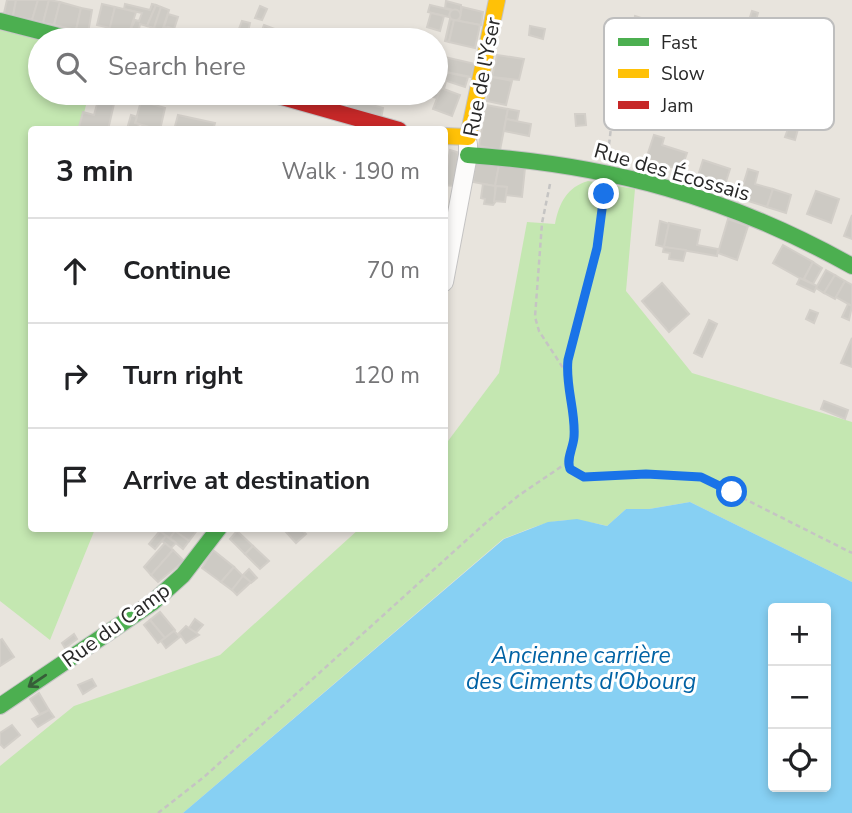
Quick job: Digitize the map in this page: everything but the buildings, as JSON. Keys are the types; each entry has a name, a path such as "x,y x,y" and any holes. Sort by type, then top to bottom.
{"street":[{"name":"Rue de l'Yser","path":"468,146 498,0"},
{"path":"0,21 28,28"},
{"path":"310,105 385,126"},
{"name":"Rue des Écossais","path":"448,138 468,146 653,184 731,208 814,243 852,266"},
{"path":"448,259 468,146"},
{"name":"Rue du Camp","path":"0,706 152,603 183,575 216,532"}],"path":[{"path":"608,156 611,130"},
{"path":"555,163 542,223 535,317 540,331 566,374"},
{"path":"604,194 597,248 572,336 566,374 574,437 568,462 570,469 584,477 646,474 701,477 852,553"},
{"path":"158,813 204,777 481,527 518,496 568,462"}],"green space":[{"path":"0,30 28,37 28,105 86,105 81,126 28,126 28,532 94,532 50,640 0,601"},
{"path":"588,181 635,189 626,291 692,373 852,422 852,582 690,502 649,509 626,509 607,526 565,520 543,524 503,539 183,813 0,813 0,766 74,706 220,655 356,532 448,532 448,441 499,373 527,222 555,224 565,197"}],"water":[{"name":"Ancienne carrière des Ciments d'Obourg","path":"690,502 852,582 852,813 183,813 504,539 548,522 577,519 607,526 626,509 649,509"}],"traffic: fast":[{"path":"0,21 28,28"},
{"path":"468,155 570,167 666,188 759,221 852,266"},
{"path":"0,706 152,603 183,575 216,532"}],"traffic: slow":[{"path":"448,136 468,137 497,0"}],"traffic: jam":[{"path":"310,105 385,126"}],"route":[{"path":"604,194 597,248 572,336 566,374 574,437 568,462 570,469 584,477 646,474 701,477 732,492"}]}
